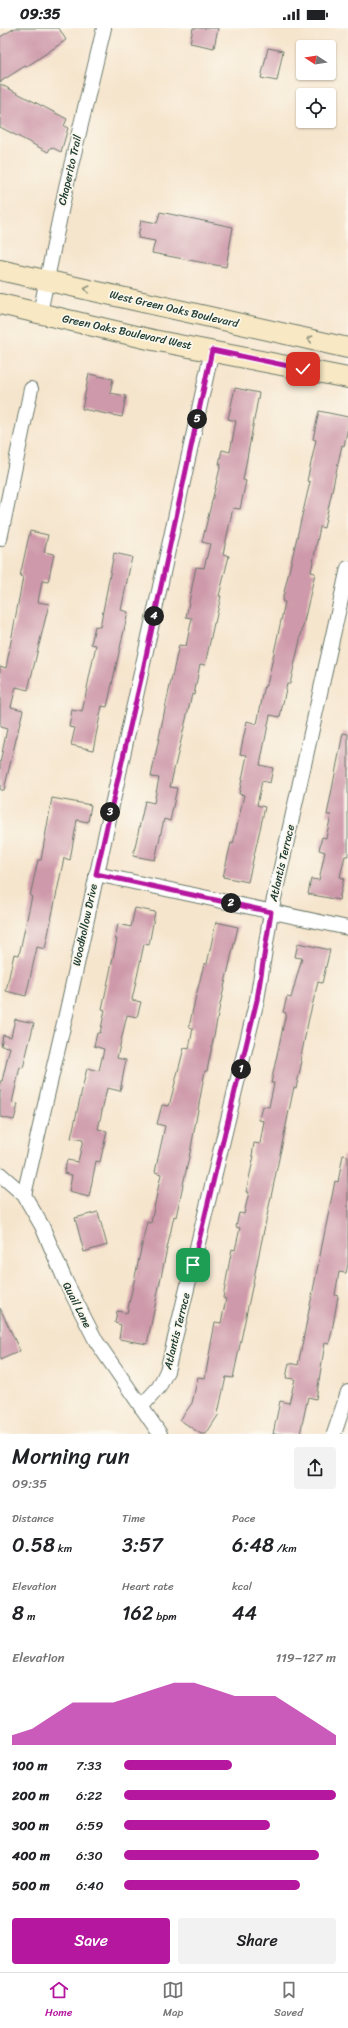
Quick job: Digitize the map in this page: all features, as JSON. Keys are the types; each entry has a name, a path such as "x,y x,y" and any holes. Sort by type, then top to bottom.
{"main road":[{"name":"West Green Oaks Boulevard","path":"0,270 348,348"},
{"name":"Green Oaks Boulevard West","path":"0,304 40,312 153,340 212,350 348,378"}],"street":[{"name":"Chaperito Trail","path":"40,312 66,187 104,28"},
{"name":"Woodhollow Drive","path":"24,1195 68,1010 96,874 142,672 212,350"},
{"path":"0,539 30,389"},
{"name":"Atlantis Terrace","path":"141,1407 159,1387 168,1371 257,1000 271,912 348,568"},
{"path":"96,874 348,928"},
{"name":"Quail Lane","path":"0,1174 24,1195 42,1226 65,1280 96,1341 160,1434"},
{"path":"334,1434 348,1392"}],"building":[{"path":"15,28 59,28 66,40 26,67 25,66 0,82 0,37"},
{"path":"193,28 218,28 214,48 190,43"},
{"path":"268,48 283,51 277,81 261,78"},
{"path":"0,84 67,119 64,126 68,128 61,152 51,147 48,152 0,127"},
{"path":"160,212 233,227 226,267 152,253 155,241 138,238 141,220 157,223"},
{"path":"89,374 113,379 110,393 126,396 122,417 82,409"},
{"path":"235,388 259,393 243,480 246,481 240,509 233,508 223,554 229,556 219,596 221,596 215,623 205,665 200,664 194,695 192,694 170,787 177,788 170,821 164,819 155,860 133,856 145,801 154,803 159,778 151,777 179,645 186,646 192,618 186,617 196,567 204,568 210,544 202,542 221,464 219,464 222,450 230,452 236,421 228,419"},
{"path":"319,411 348,417 348,427 344,446 342,445 324,528 320,527 311,572 315,573 290,684 287,684 280,717 270,715 260,765 273,768 270,783 262,781 257,805 265,807 248,882 223,877 231,843 233,844 244,795 239,794 247,755 240,754 247,721 257,724 265,685 267,685 285,602 282,601 310,482 307,481 316,440 313,439"},
{"path":"30,531 48,535 44,552 54,554 48,582 42,581 38,602 49,604 28,690 16,687 11,707 23,710 4,790 0,790 0,763 7,729 0,727 0,666 6,668 23,577 20,576"},
{"path":"114,553 132,557 121,610 128,612 107,707 102,706 93,750 71,745 75,728 69,727 72,710 82,712 96,645 91,644 95,626 100,627"},
{"path":"343,733 348,734 348,856 345,856 340,877 344,878 339,900 308,894 311,879 319,880 325,852 319,850 322,837 326,838 331,815 327,815"},
{"path":"52,798 91,805 88,822 77,820 70,860 64,858 45,949 37,947 26,996 6,991 14,954 19,955 38,860 41,860"},
{"path":"135,908 155,912 149,945 144,944 132,1000 141,1002 137,1017 127,1015 117,1058 126,1060 120,1091 107,1088 98,1129 107,1131 100,1162 96,1161 89,1197 69,1192 72,1175 64,1173 67,1160 78,1162 83,1140 71,1138 87,1068 99,1071 104,1049 94,1046 97,1033 100,1033 105,1010 102,1009 117,939 115,939 118,924 131,927"},
{"path":"216,922 238,927 207,1071 205,1071 191,1148 176,1217 174,1216 147,1344 119,1339 121,1325 115,1323 117,1311 127,1313 147,1222 151,1223 161,1174 155,1172 165,1126 157,1124 162,1105 169,1106 184,1048 189,1049 193,1028 189,1027 204,964 207,964"},
{"path":"298,943 330,950 322,983 318,982 309,1018 300,1061 302,1061 296,1088 294,1087 233,1378 226,1377 219,1414 206,1434 201,1434 180,1420 192,1403 198,1377 205,1378 215,1322 221,1323 226,1299 223,1298 232,1249 235,1250 240,1228 236,1227 239,1213 244,1214 249,1192 246,1192 254,1156 252,1156 254,1143 260,1144 264,1121 259,1120 262,1106 269,1107 274,1083 271,1083 286,1013 283,1012 287,997 291,998 302,958 295,957"},
{"path":"15,1019 34,1023 23,1068 20,1067 12,1103 18,1104 14,1120 0,1117 0,1081 2,1081 10,1047 1,1046 3,1035 11,1037"},
{"path":"343,1155 348,1156 348,1264 346,1273 339,1272 335,1295 338,1296 332,1331 329,1344 325,1343 316,1399 308,1397 300,1434 273,1434 280,1401 289,1403 295,1379 286,1378 289,1363 298,1365 335,1181 338,1182"},
{"path":"98,1212 107,1245 84,1252 75,1218"},
{"path":"0,1308 20,1351 0,1360"}],"route":[{"path":"193,1265 257,1000 271,912 96,874 141,679 212,350 303,369"}]}
